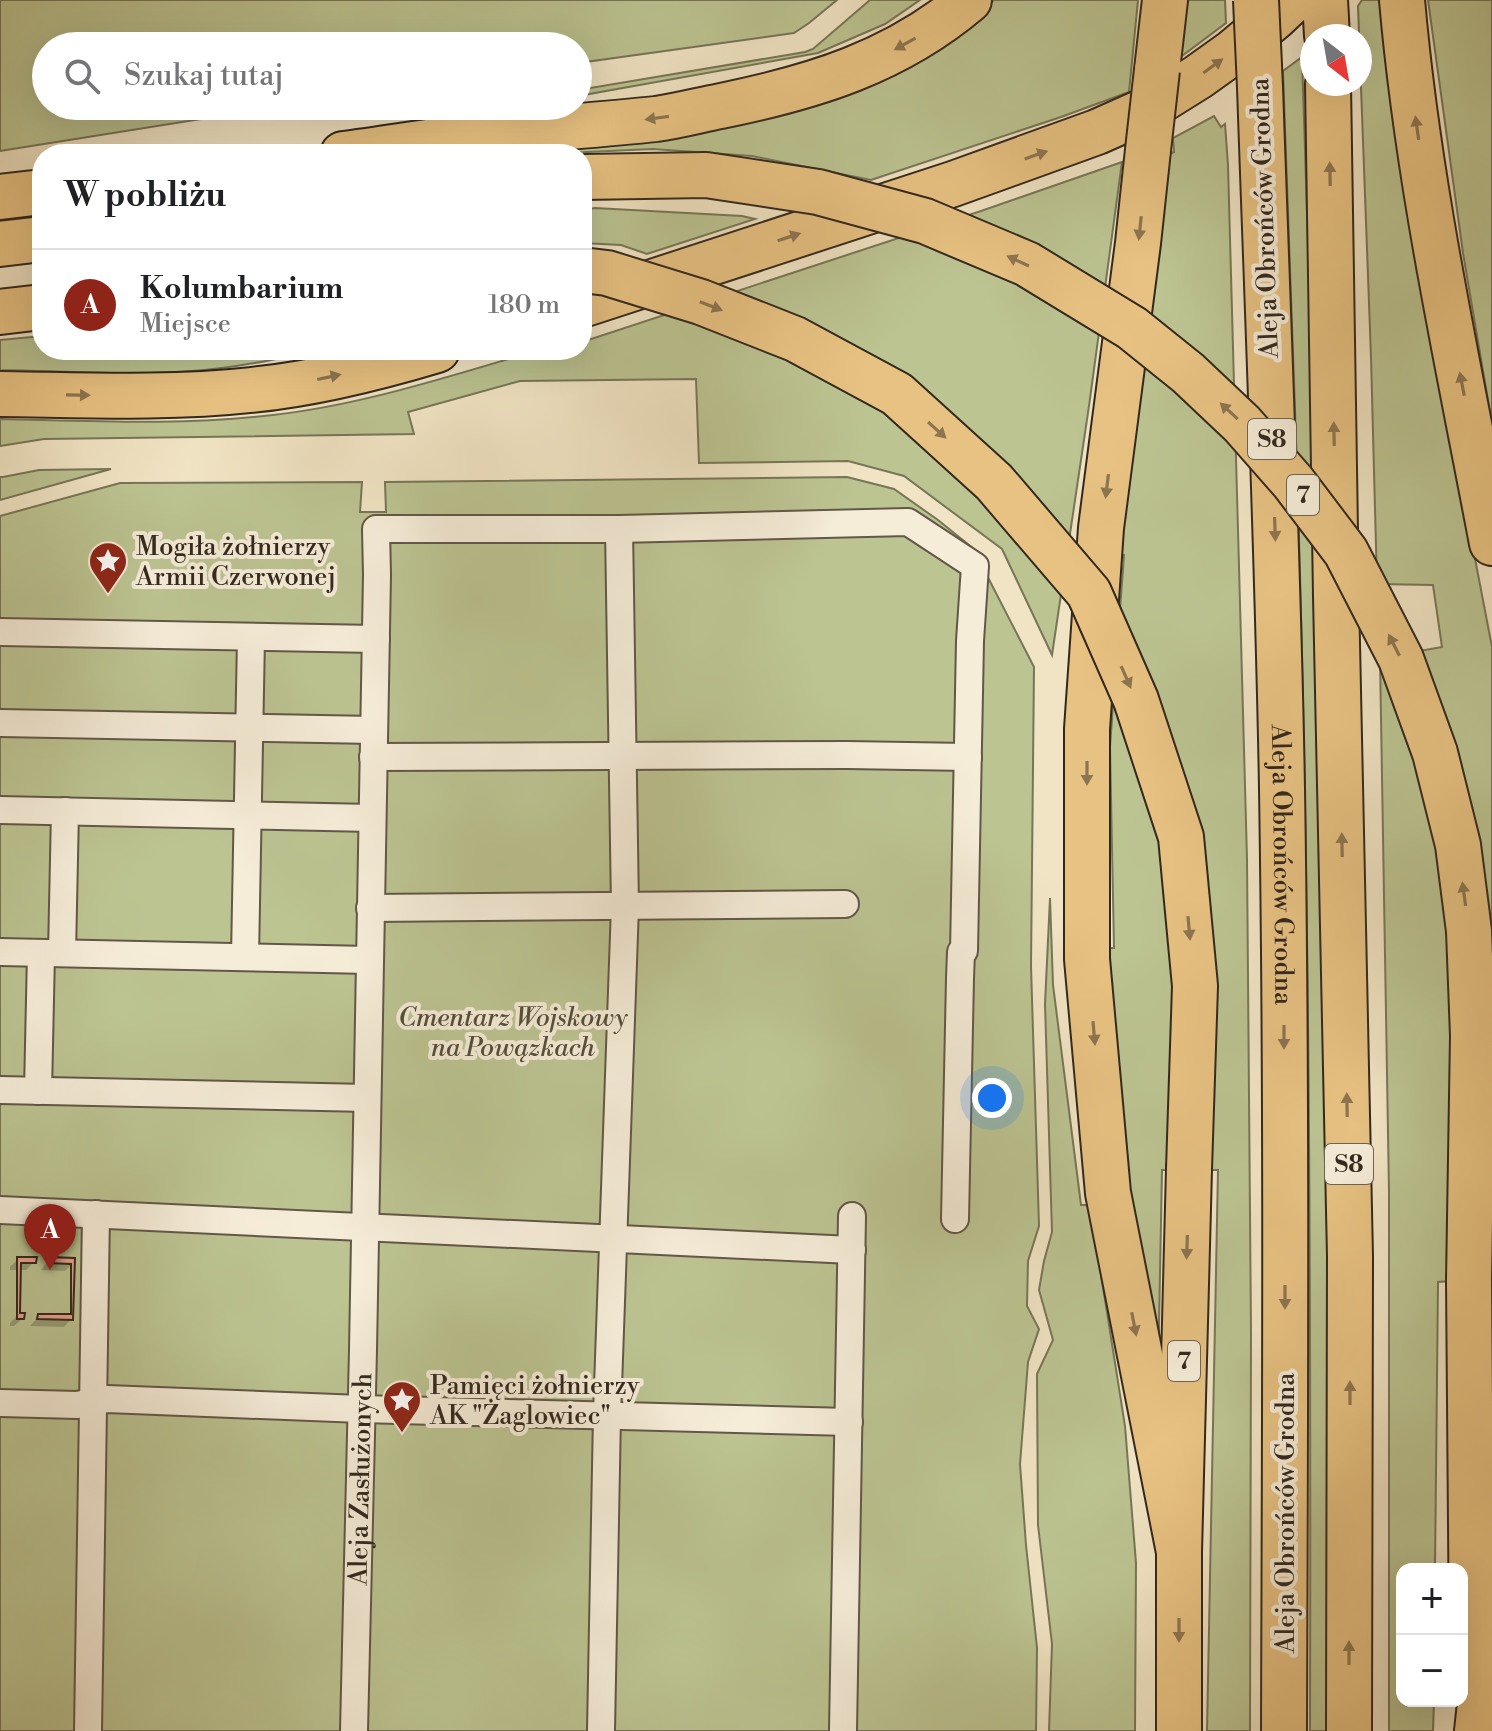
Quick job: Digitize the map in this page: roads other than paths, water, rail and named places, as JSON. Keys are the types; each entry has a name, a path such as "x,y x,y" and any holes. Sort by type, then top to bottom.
{"main road":[{"path":"414,144 660,118 769,96 817,83 869,63 913,40 969,0"},
{"path":"1165,0 1138,243 1101,528 1087,729 1087,959 1108,1193 1179,1552"},
{"name":"Aleja Obrońców Grodna","path":"1256,0 1282,776 1286,1347 1284,1731"},
{"path":"592,302 953,184 1097,132 1142,112 1198,77 1233,52 1293,0"},
{"path":"1325,0 1326,24"},
{"path":"1402,0 1426,188 1492,543"},
{"name":"S8","path":"1328,96 1350,1257 1349,1731"},
{"name":"7","path":"592,177 706,175 818,192 925,221 1027,264 1132,328 1188,373 1242,424 1293,482 1346,552 1401,659 1435,753 1458,845 1469,931 1473,1036 1469,1280 1475,1731"},
{"path":"0,197 32,193"},
{"path":"0,244 32,240"},
{"name":"7","path":"592,271 701,302 795,339 897,394 994,482 1089,593 1136,700 1181,837 1195,986 1179,1552 1179,1731"},
{"path":"0,312 32,308"},
{"path":"0,394 161,395 253,390 318,380 397,360"},
{"path":"1475,1731 1492,1592"}],"street":[{"path":"601,1731 607,1415 625,906 619,529 908,522 975,566 970,641 955,1219"},
{"name":"Aleja Zasłużonych","path":"354,1731 376,529 619,529"},
{"path":"0,632 376,639"},
{"path":"245,957 251,637"},
{"path":"0,723 374,730"},
{"path":"373,757 968,757"},
{"path":"0,810 372,818"},
{"path":"38,1091 65,811"},
{"path":"370,908 845,904"},
{"path":"0,952 369,960"},
{"path":"0,1090 367,1098"},
{"path":"0,1210 852,1250"},
{"path":"88,1731 96,1214"},
{"path":"843,1731 852,1216"},
{"path":"0,1403 77,1405 107,1399 849,1422"}],"place":[{"name":"Mogiła żołnierzy Armii Czerwonej","path":"108,595"},
{"name":"Kolumbarium","path":"50,1270"},
{"name":"Pamięci żołnierzy AK \"Żaglowiec\"","path":"402,1434"}],"park label":[{"name":"Cmentarz Wojskowy na Powązkach","path":"513,1032"}]}
